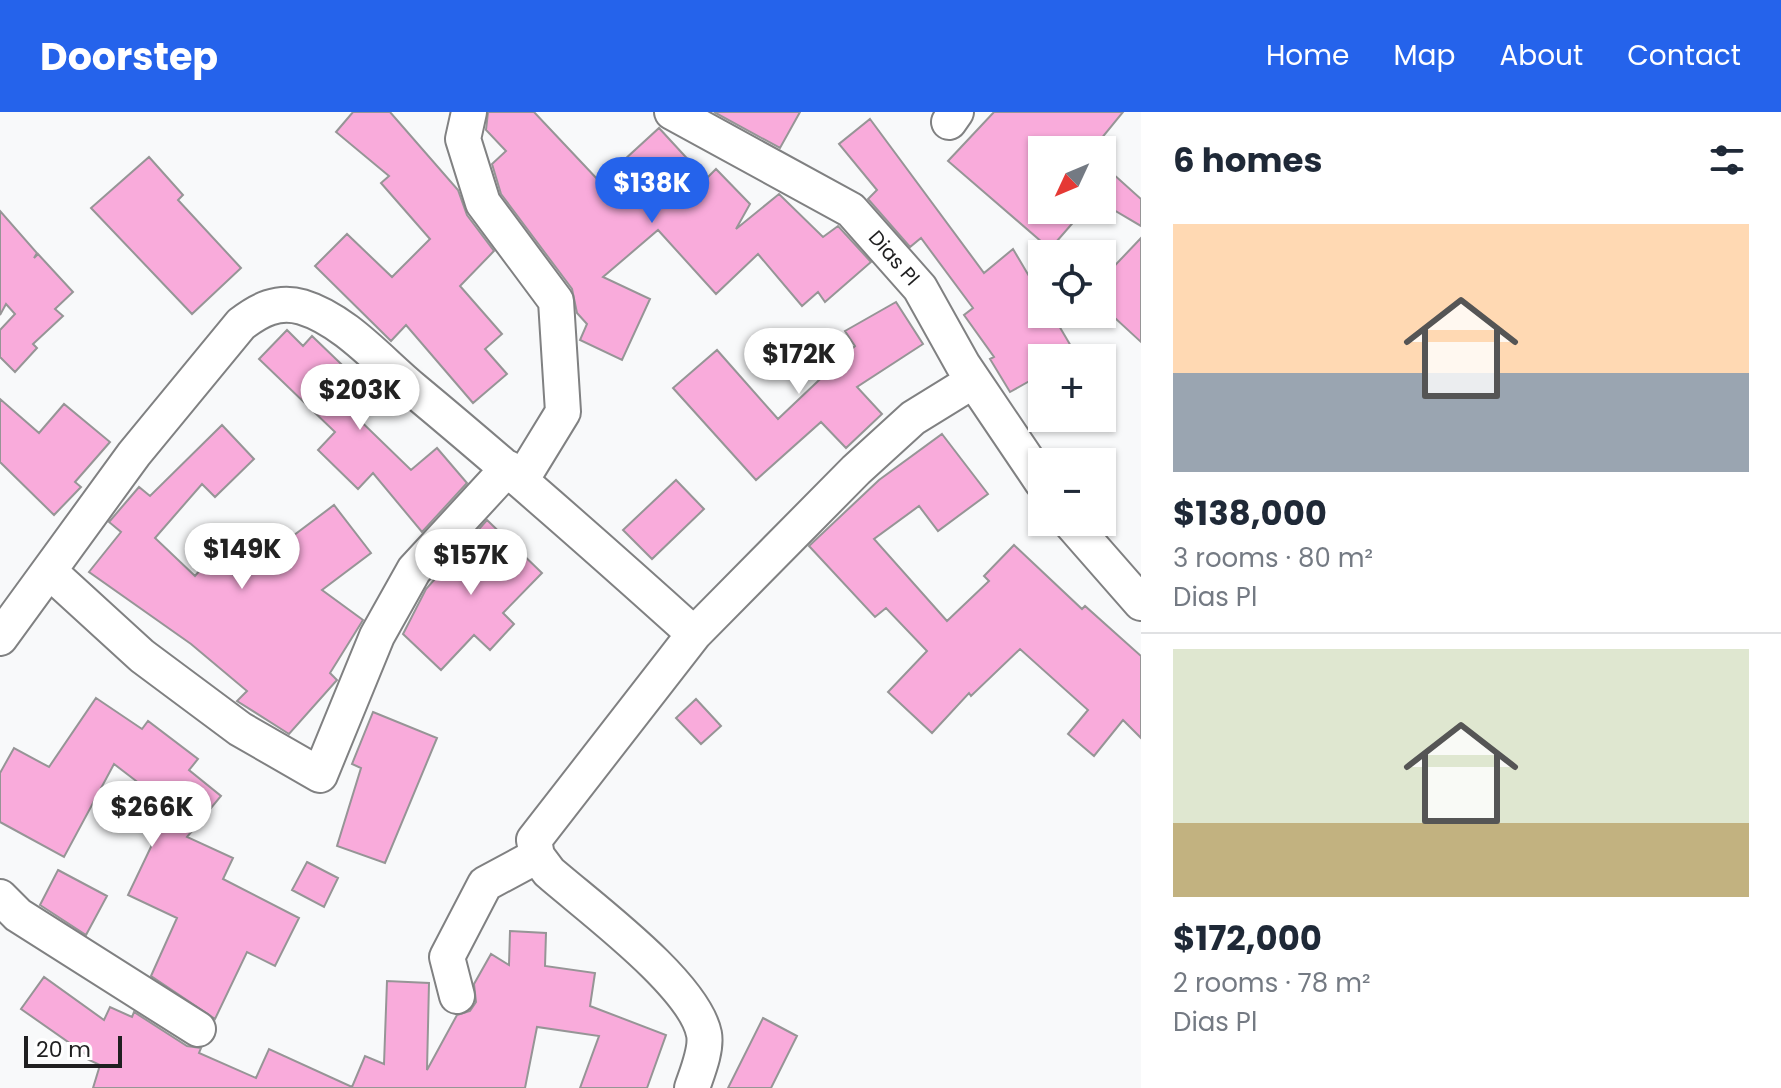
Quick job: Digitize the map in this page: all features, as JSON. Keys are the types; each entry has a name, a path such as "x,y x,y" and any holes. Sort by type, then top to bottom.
{"street":[{"path":"49,571 154,665 240,729 320,775 377,636 414,570 515,474 563,412 556,301 483,203 463,139 469,112"},
{"name":"Dias Pl","path":"672,112 851,210 920,288 973,381 1028,462"},
{"path":"0,638 134,454 241,324 261,308 302,307 345,331 515,474 694,634"},
{"path":"692,1088 705,1038 698,1012 660,969 549,872 537,856 534,840 694,634 856,470 913,418 973,381"},
{"path":"1083,536 1139,596"},
{"path":"457,996 447,957 485,884 537,856"},
{"path":"0,897 18,915 198,1029"}],"building":[{"path":"353,112 390,112 458,190 467,215 494,251 460,286 502,334 485,349 507,374 473,403 406,325 391,341 315,266 347,234 392,277 430,239 381,183 389,176 336,132"},
{"path":"488,112 534,112 600,182 659,128 706,179 716,169 750,204 736,229 779,194 823,237 838,226 871,262 825,302 818,292 802,306 758,254 716,294 658,230 603,277 650,299 622,360 580,340 587,324 577,313 572,289 501,194 492,164 506,151 486,130"},
{"path":"714,112 800,112 780,148"},
{"path":"994,112 1123,112 1103,136 1028,136 1028,224 1072,224 1058,240 1040,240 948,161"},
{"path":"870,119 984,273 1013,249 1028,274 1028,328 1060,328 1070,344 1028,344 1028,382 1010,392 990,359 994,357 964,315 973,308 921,238 910,247 868,199 877,190 839,144"},
{"path":"149,157 183,195 178,200 241,268 192,314 91,208"},
{"path":"1116,177 1141,199 1141,226 1116,211"},
{"path":"0,211 37,253 34,258 38,254 73,292 55,309 63,316 33,344 37,348 15,372 0,357 0,330 15,314 6,304 0,315"},
{"path":"1141,238 1141,342 1116,319 1116,264"},
{"path":"896,302 923,344 857,387 882,414 846,448 821,422 756,480 673,388 717,350 778,419 855,346 845,331"},
{"path":"287,330 303,346 312,336 363,385 344,405 411,470 437,448 467,483 422,532 373,473 358,489 318,450 335,432 259,359"},
{"path":"0,399 39,433 64,404 110,442 75,482 81,487 54,515 0,462"},
{"path":"222,425 254,459 215,497 202,484 155,538 195,576 212,556 237,578 334,505 371,553 322,590 363,620 330,673 337,680 289,734 237,701 247,691 191,644 89,572 121,532 109,522 139,487 150,496"},
{"path":"942,434 988,494 938,531 919,506 874,539 947,621 989,581 984,576 1014,545 1082,609 1085,606 1141,656 1141,738 1123,720 1094,756 1068,734 1088,710 1020,649 971,696 969,693 932,733 888,692 927,651 886,608 875,617 809,546 879,480"},
{"path":"676,480 704,509 652,559 623,530"},
{"path":"487,520 542,573 503,613 514,624 490,650 474,635 441,670 403,634 426,589"},
{"path":"96,698 142,729 148,721 198,759 189,770 221,796 187,837 233,858 223,879 299,918 275,966 247,952 215,1019 151,976 177,918 128,895 170,807 114,764 64,857 0,822 0,773 14,748 49,767"},
{"path":"696,699 721,726 701,744 676,718"},
{"path":"373,712 437,738 385,863 337,846 361,768 352,764"},
{"path":"307,862 338,878 324,907 292,890"},
{"path":"58,870 107,896 86,935 40,905"},
{"path":"510,931 546,933 545,966 595,973 590,1006 666,1035 647,1088 580,1088 599,1036 537,1027 525,1088 93,1088 100,1065 87,1059 88,1056 21,1009 44,977 104,1020 110,1007 132,1017 134,1012 187,1046 201,1048 199,1053 256,1078 269,1049 352,1087 365,1056 384,1064 387,981 429,983 427,1070 457,1015 470,1011 476,1002 474,984 491,954 509,965"},
{"path":"763,1018 797,1036 771,1088 728,1088"}]}
